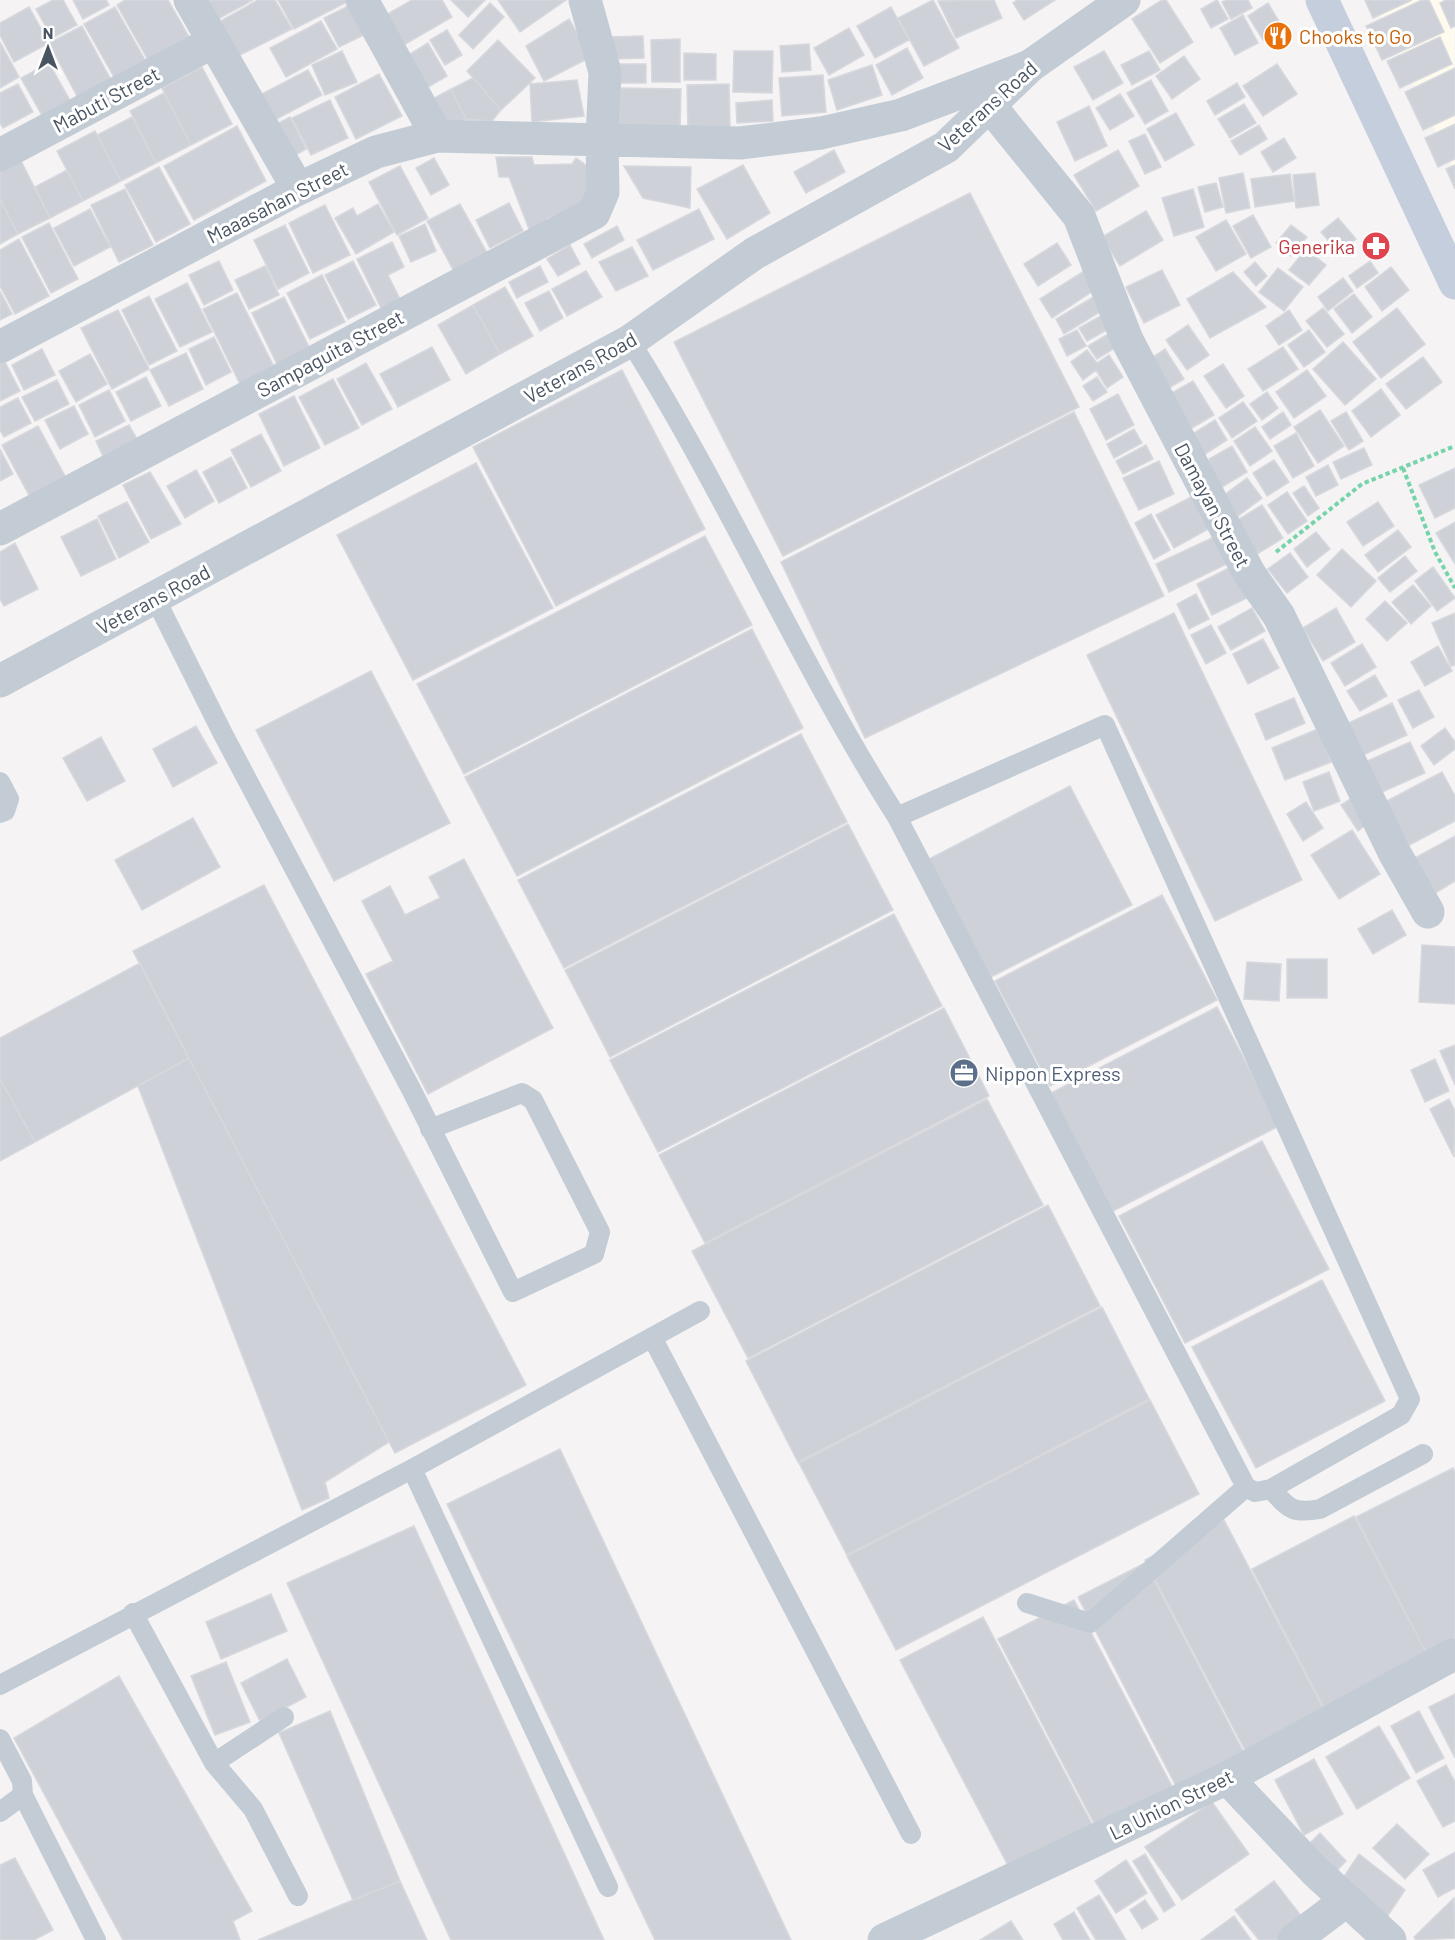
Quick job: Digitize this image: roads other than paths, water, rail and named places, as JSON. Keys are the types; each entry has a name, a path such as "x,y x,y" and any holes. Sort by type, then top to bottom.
{"main road":[{"path":"1322,0 1455,283"}],"street":[{"path":"190,0 298,189"},
{"path":"362,0 437,136"},
{"name":"Sampaguita Street","path":"0,529 594,213 603,192 587,140 605,72 585,0"},
{"name":"Veterans Road","path":"0,681 630,341 755,253 946,147 1029,66 1115,3"},
{"name":"Mabuti Street","path":"0,155 213,42"},
{"name":"Maaasahan Street","path":"0,347 298,189 375,152 437,136 740,143 821,133 902,115 1029,66"},
{"name":"Damayan Street","path":"990,106 1079,216 1127,340 1249,573 1279,616 1394,852 1428,912"},
{"name":"La Union Street","path":"884,1940 1227,1778 1452,1655"},
{"path":"1227,1778 1316,1871 1390,1940"},
{"path":"1294,1940 1347,1900"}],"lane":[{"path":"630,341 666,398 858,756 897,817 1246,1487 1255,1492 1271,1489 1401,1415 1410,1399 1105,725 897,817"},
{"path":"155,598 513,1292 594,1254 600,1232 533,1100 522,1093 430,1129"},
{"path":"0,782 9,799 5,811 0,813"},
{"path":"0,1684 412,1469 700,1311"},
{"path":"652,1337 911,1834"},
{"path":"1271,1489 1288,1508 1302,1512 1320,1509 1423,1455"},
{"path":"412,1469 608,1887"},
{"path":"1027,1603 1090,1623 1246,1487"},
{"path":"133,1613 214,1763 253,1809 298,1896"},
{"path":"214,1763 284,1717"},
{"path":"0,1739 22,1781 23,1795 96,1940"},
{"path":"0,1812 11,1807 23,1795"}],"place":[{"name":"Chooks to Go","path":"1278,36"},
{"name":"Generika","path":"1376,246"},
{"name":"Nippon Express","path":"964,1073"}]}
